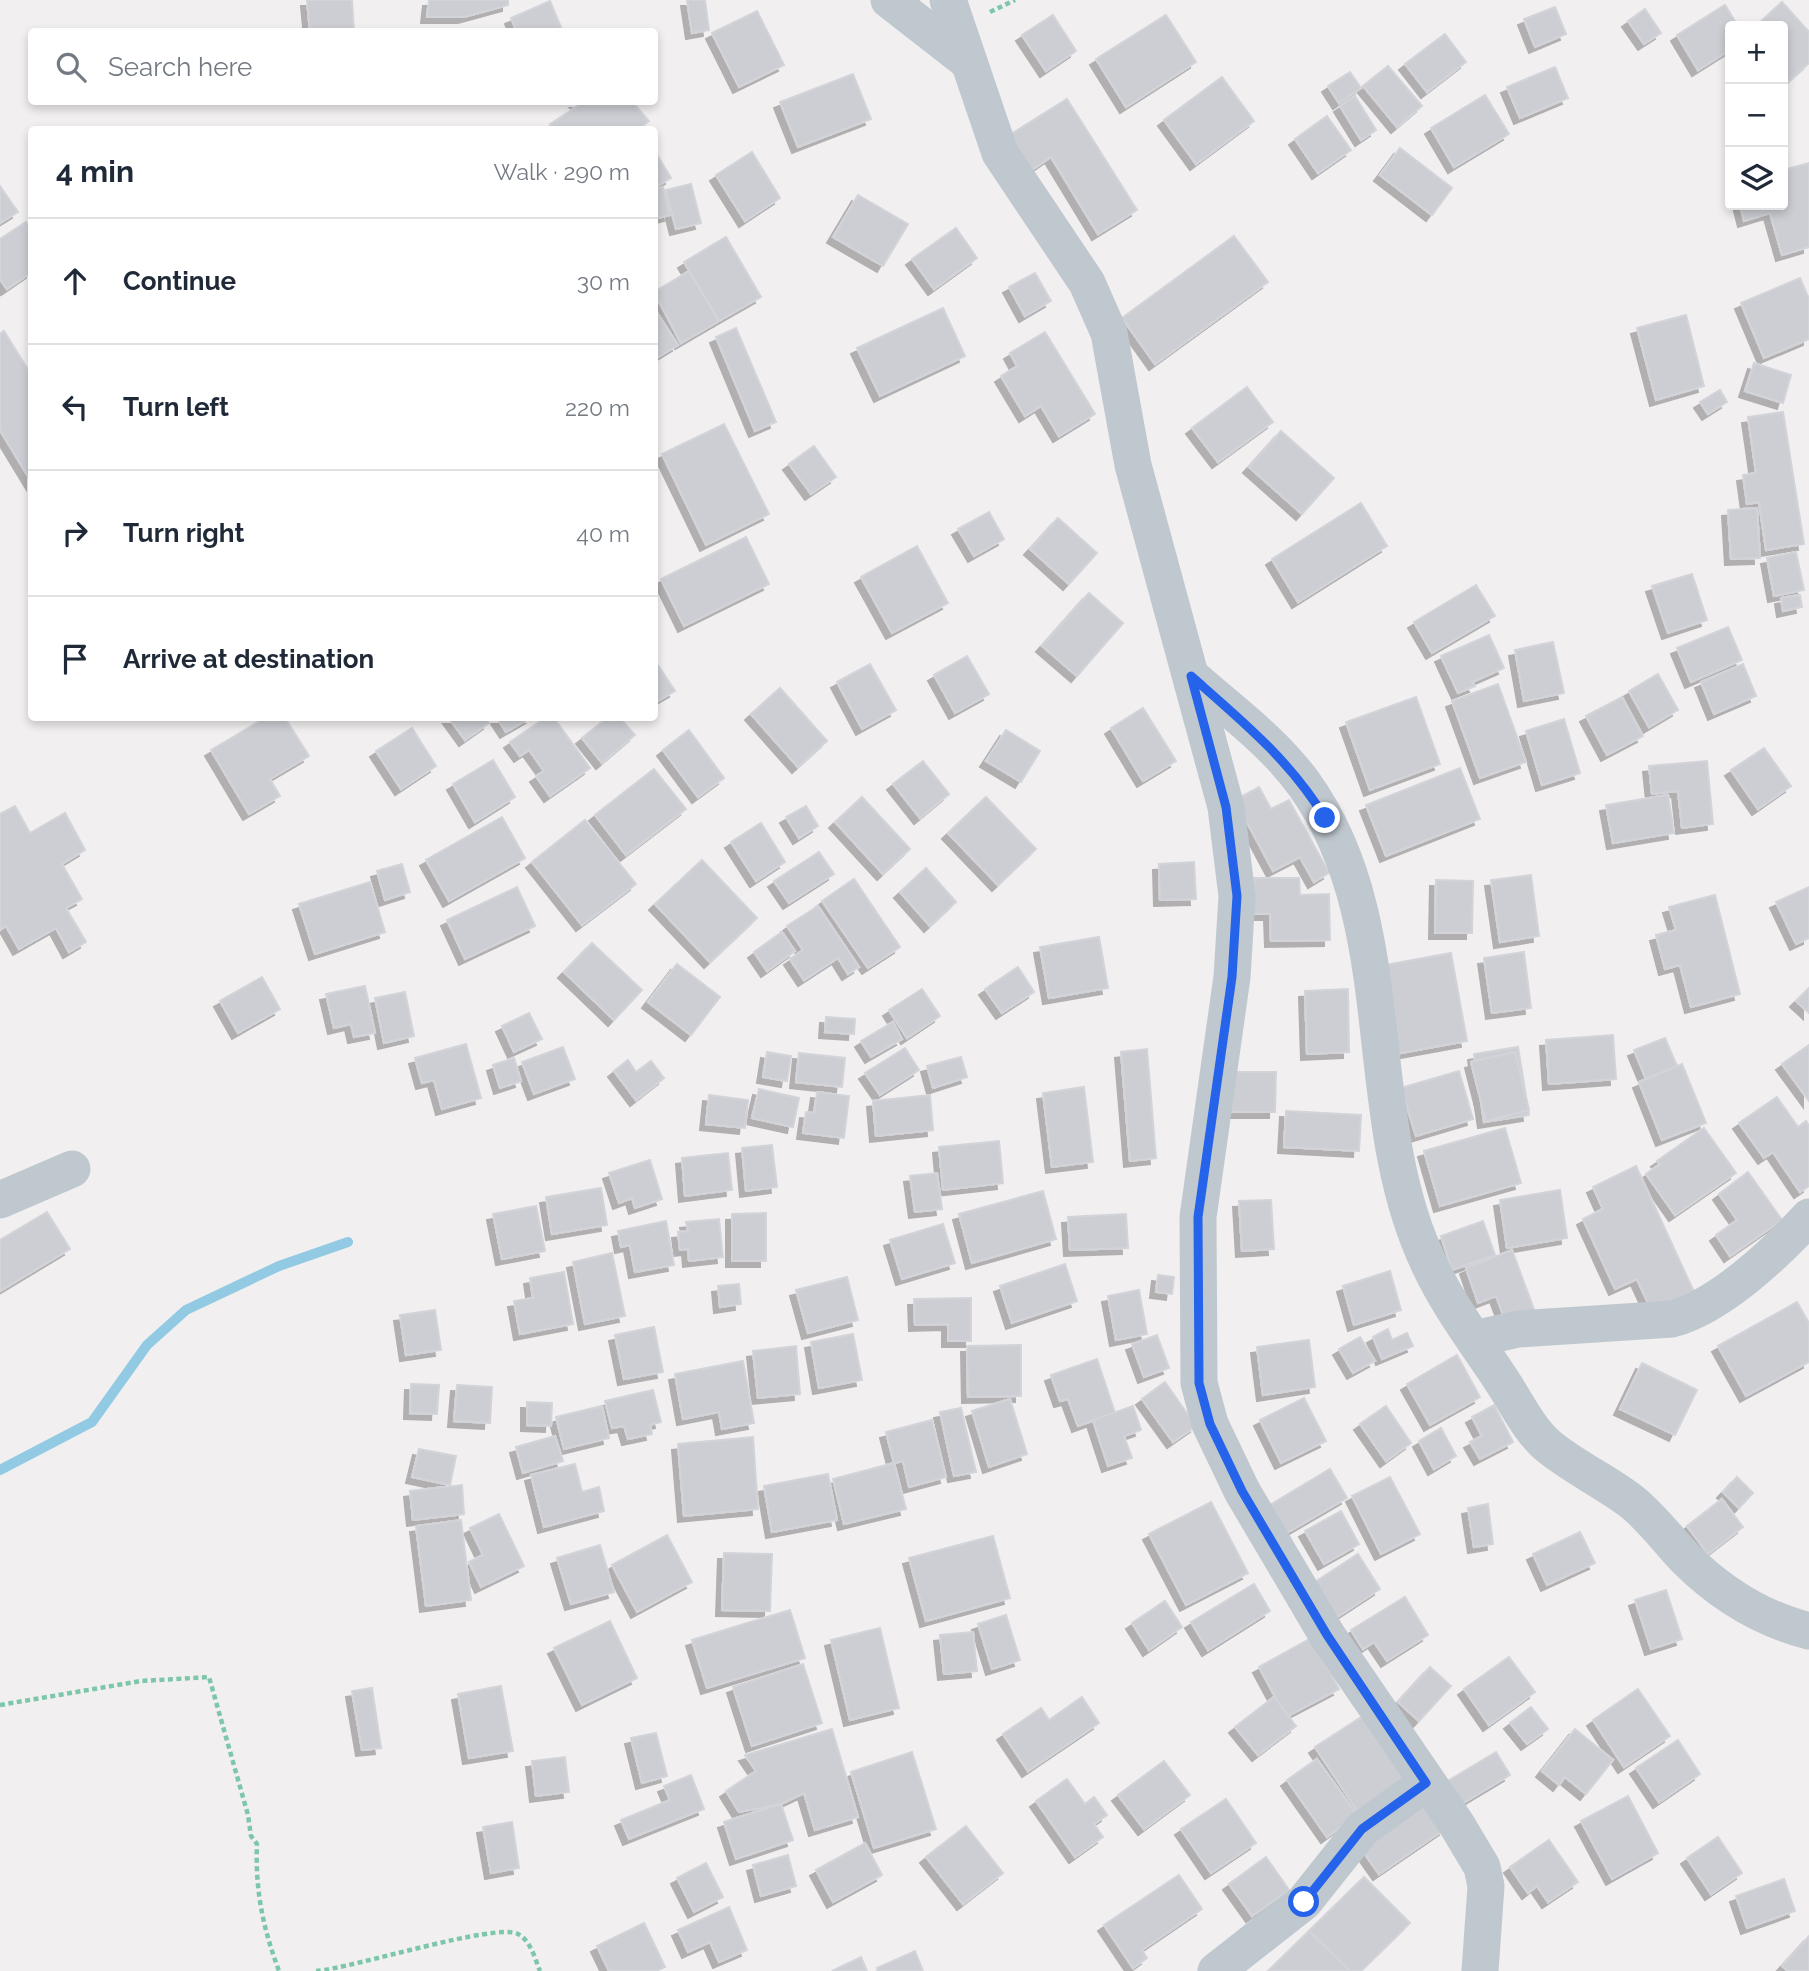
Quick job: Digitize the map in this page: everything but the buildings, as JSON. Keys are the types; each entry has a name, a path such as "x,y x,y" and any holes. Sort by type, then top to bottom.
{"street":[{"path":"889,0 966,60"},
{"path":"948,0 966,60 1000,153 1087,283 1109,333 1133,465 1226,807 1237,896 1232,977 1198,1217 1199,1383 1210,1424 1242,1491 1327,1635 1457,1825 1482,1867 1486,1886 1480,1971"},
{"path":"1191,676 1266,742 1304,784 1325,818 1348,870 1365,937 1393,1137 1408,1204 1429,1264 1474,1339 1546,1443 1633,1503 1689,1561 1740,1603 1809,1631"},
{"path":"0,1200 72,1170"},
{"path":"1474,1339 1518,1329 1672,1319 1695,1313 1714,1302 1809,1217"},
{"path":"1216,1971 1304,1902 1362,1829 1426,1783"}],"path":[{"path":"0,1705 141,1681 209,1677 248,1815 251,1836 257,1844 259,1907 267,1940 279,1971"},
{"path":"316,1971 343,1970 430,1945 505,1931 520,1934 531,1948 540,1971"}],"waterway":[{"path":"0,1470 92,1422 147,1345 186,1310 279,1266 348,1242"}],"route":[{"path":"1304,1902 1319,1886 1351,1839 1426,1783 1327,1635 1242,1491 1210,1424 1199,1383 1196,1298 1198,1217 1218,1058 1232,977 1237,896 1226,807 1191,676 1286,763 1304,784 1325,818"}]}
